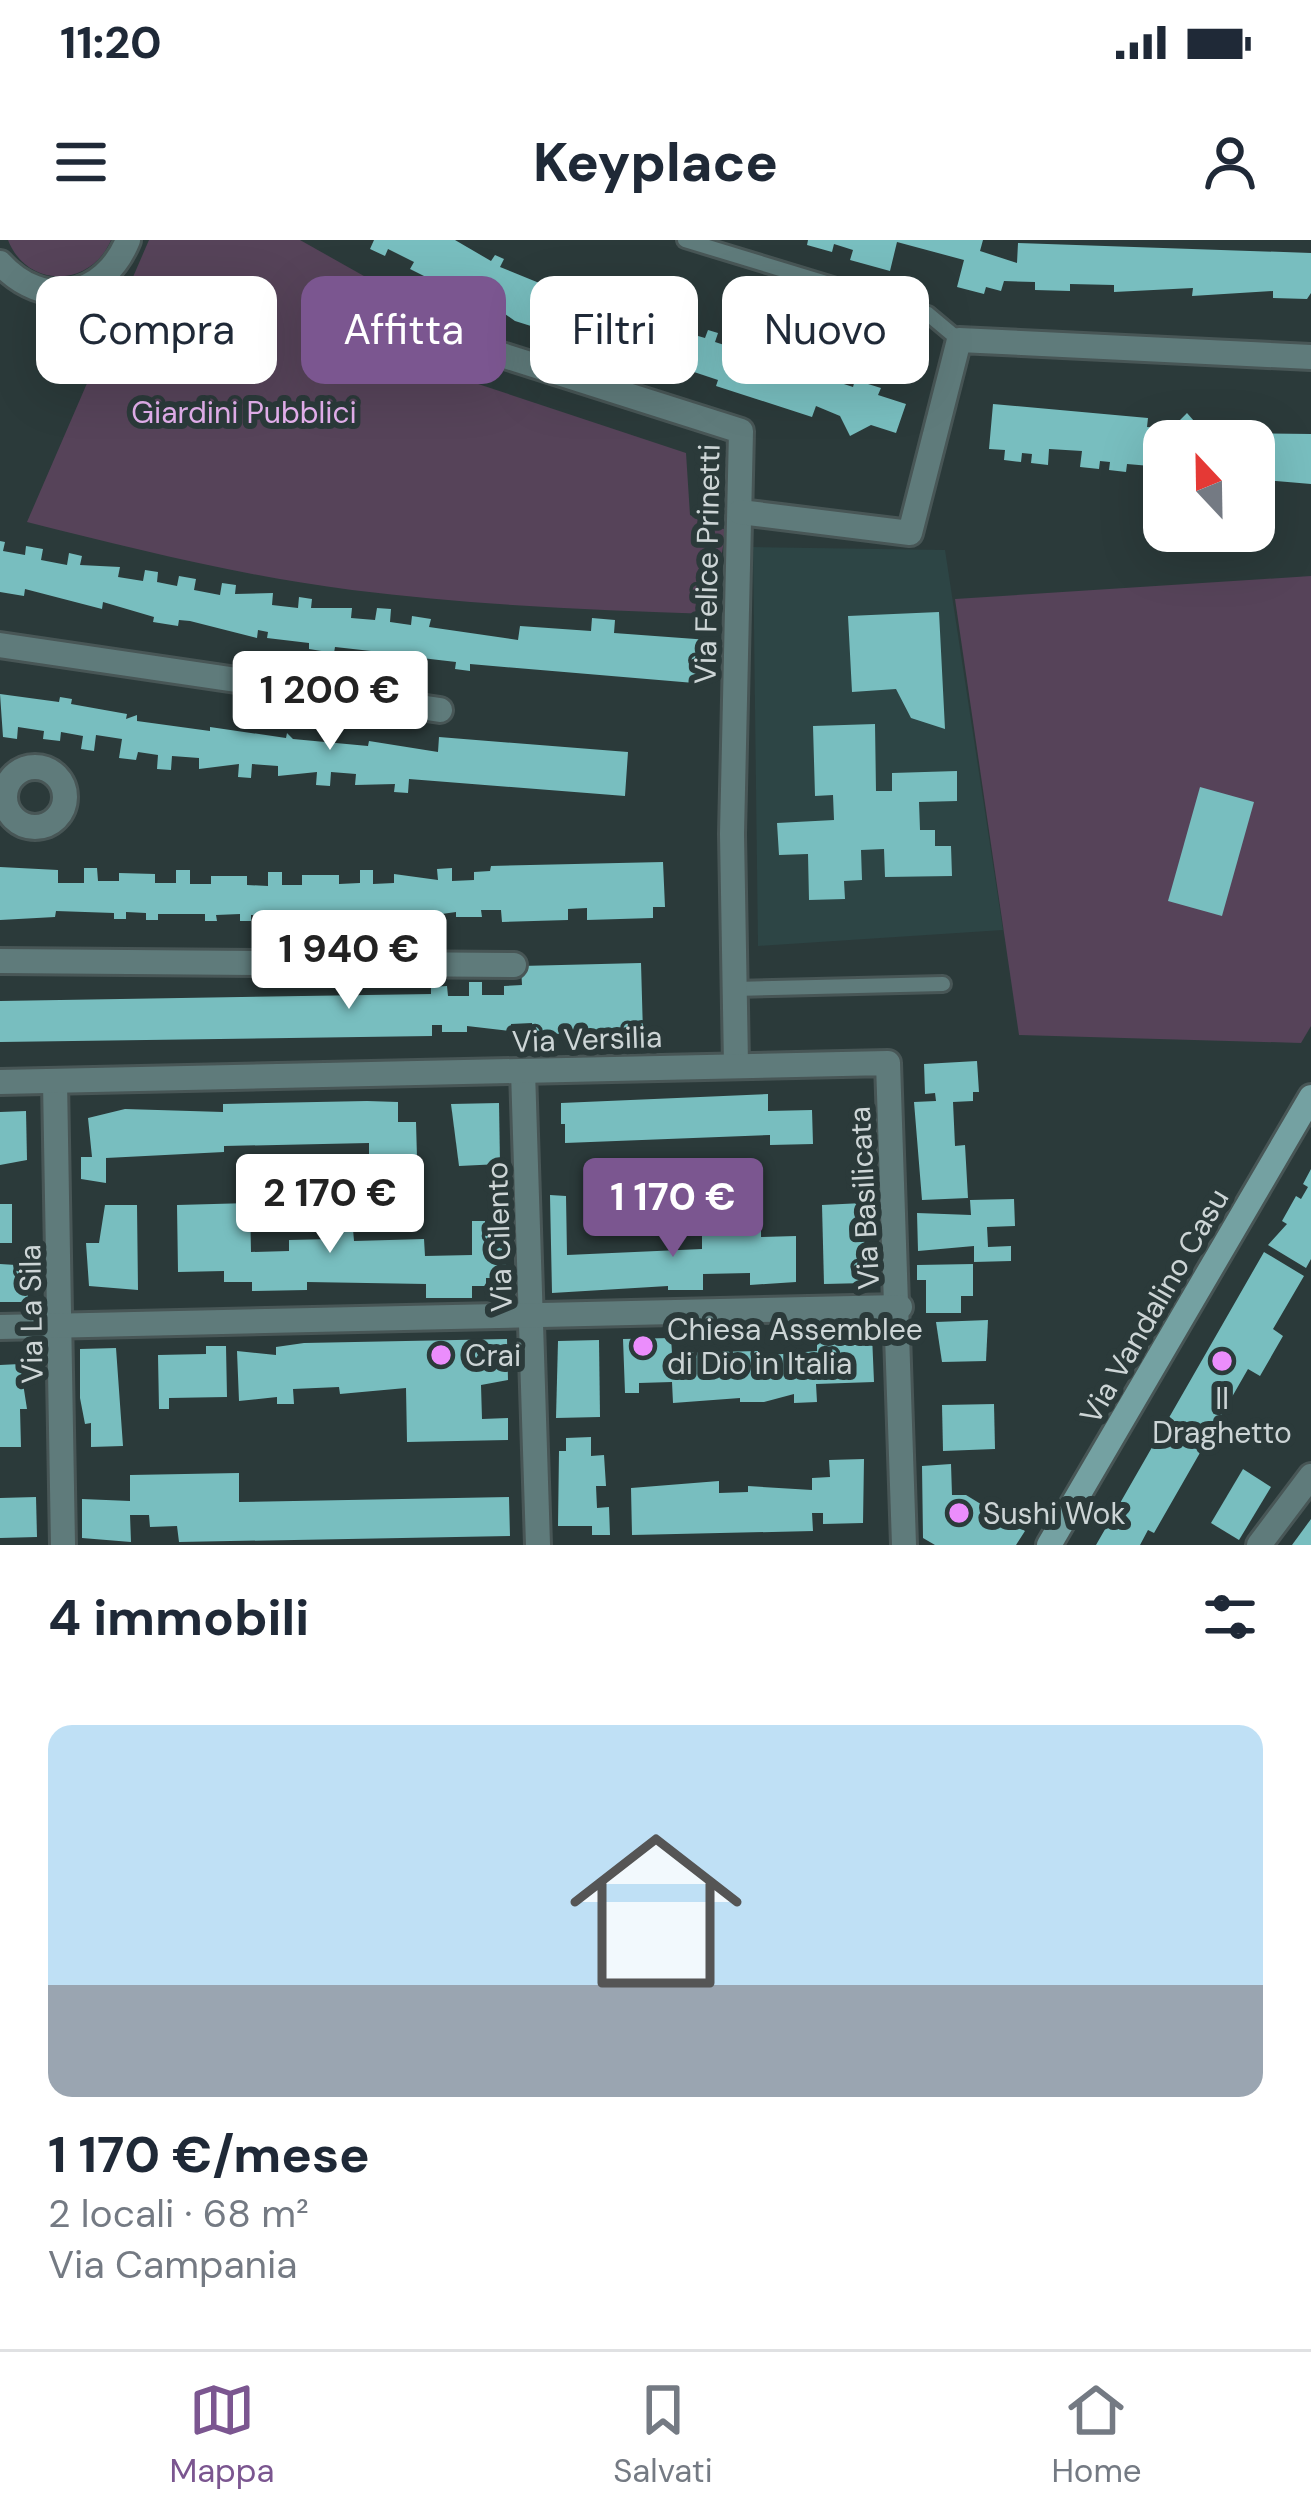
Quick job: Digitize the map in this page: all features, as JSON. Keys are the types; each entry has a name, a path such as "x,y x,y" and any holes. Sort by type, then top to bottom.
{"main road":[{"name":"Via Vandalino Casu","path":"1049,1545 1311,1096"}],"street":[{"path":"0,263 37,291 62,295 105,277 128,240"},
{"path":"740,512 910,533 958,340 1311,357"},
{"name":"Via Felice Prinetti","path":"506,357 741,431 736,1065"},
{"path":"0,645 440,710"},
{"path":"0,961 514,965"},
{"name":"Via Versilia","path":"0,1082 888,1063"},
{"name":"Via Basilicata","path":"888,1063 900,1307 904,1545"},
{"name":"Via Cilento","path":"524,1071 538,1545"},
{"name":"Via La Sila","path":"55,1081 63,1545"},
{"path":"0,1327 900,1307"},
{"path":"1259,1545 1308,1485"}],"lane":[{"path":"685,240 928,314 958,340"},
{"path":"734,989 943,984"}],"shaded area":[{"path":"753,547 945,550 1003,930 758,946"}],"green space":[{"path":"8,240 111,240 102,256 75,274 44,274 17,256"},
{"name":"Giardini Pubblici","path":"149,240 300,240 364,276 301,276 301,384 478,384 686,453 690,515 726,530 711,614 486,603 352,590 229,569 27,522 87,384 277,384 277,276 133,276"},
{"path":"1311,576 1311,1026 1301,1043 1019,1035 955,599"}],"building":[{"path":"374,240 455,240 491,261 495,255 504,259 500,267 530,279 530,326 506,315 506,276 424,276 410,269 414,262 388,249 385,256 370,249"},
{"path":"808,240 983,240 980,251 1017,263 1018,243 1311,253 1311,293 1307,299 1273,298 1273,291 1192,296 1193,288 1114,292 1114,285 1070,284 1070,291 1035,290 1035,282 1004,281 1001,291 986,287 984,294 957,287 964,260 897,242 890,271 850,260 853,250 834,244 832,252 807,245"},
{"path":"708,330 718,333 715,342 722,344 722,384 868,384 881,388 878,395 906,404 896,433 871,425 850,436 840,416 816,406 812,417 716,386 718,380 698,373 698,336 705,338"},
{"path":"993,404 1148,418 1143,420 1143,465 1127,464 1126,472 1109,470 1110,462 1100,461 1099,469 1080,467 1082,451 1049,449 1048,465 1031,463 1032,454 1022,453 1021,462 1004,460 1005,450 989,449"},
{"path":"1275,434 1311,434 1311,484 1275,481"},
{"path":"0,541 5,542 3,551 25,555 26,546 43,549 41,560 67,565 69,553 82,556 80,565 120,567 118,577 143,581 145,570 158,572 157,582 177,586 179,576 196,579 194,590 220,595 222,583 236,585 235,594 273,593 272,605 298,608 299,597 312,599 311,608 352,608 351,618 375,620 377,608 391,609 390,622 411,625 412,616 431,619 429,627 518,640 520,626 591,631 592,618 615,620 614,633 709,640 706,684 470,664 470,671 455,669 456,662 413,657 412,663 397,661 398,654 309,649 309,643 267,638 268,632 258,630 257,638 190,621 179,620 178,626 153,622 154,617 103,602 102,609 25,589 24,596 0,592"},
{"path":"939,612 945,729 911,718 896,689 852,692 848,616"},
{"path":"0,694 59,702 60,697 72,699 71,704 127,714 126,719 137,715 137,721 286,738 287,733 293,739 368,746 369,741 438,752 439,737 628,752 625,796 409,779 408,793 394,792 395,784 355,785 356,774 331,772 330,786 316,785 317,772 278,776 278,766 252,764 251,778 238,777 239,764 199,769 199,758 172,756 171,770 157,769 158,755 138,752 136,760 119,758 122,739 96,735 94,751 81,749 83,736 61,732 60,741 43,739 44,731 18,727 17,739 3,737"},
{"path":"875,724 876,791 892,791 892,773 957,771 957,801 919,802 920,830 935,830 935,846 951,846 952,876 885,877 884,849 861,850 862,880 844,881 845,899 809,900 808,854 779,855 777,823 834,820 833,795 815,796 813,726"},
{"path":"1200,787 1254,802 1222,916 1168,901"},
{"path":"663,862 665,907 653,907 653,918 587,920 587,908 568,909 568,920 502,922 501,910 481,910 482,917 456,917 456,912 413,918 413,910 403,911 403,918 377,919 376,913 333,920 333,913 310,913 310,921 298,922 297,914 251,915 251,921 240,921 240,914 216,915 217,921 205,921 205,914 158,914 158,920 146,920 146,913 126,912 126,919 114,919 114,913 56,911 55,917 0,920 0,867 58,870 58,883 84,883 84,868 97,868 98,881 119,881 119,873 155,874 155,883 176,883 176,870 190,870 190,884 211,884 211,876 247,876 247,885 268,886 268,872 282,872 282,885 302,885 302,875 339,875 339,884 360,883 360,870 373,870 373,884 394,883 394,874 438,880 437,869 452,868 452,881 474,880 474,872 490,871 491,866"},
{"path":"641,963 643,1033 532,1034 532,1023 511,1024 511,1031 467,1026 467,1032 442,1032 442,1025 432,1025 432,1036 0,1042 0,1001 431,994 431,987 447,986 448,996 469,996 469,982 482,982 482,995 504,995 504,986 522,985 521,966"},
{"path":"977,1061 979,1092 973,1092 973,1101 953,1102 955,1146 965,1145 968,1198 922,1200 914,1102 936,1101 935,1093 925,1094 924,1064"},
{"path":"768,1094 768,1111 812,1110 813,1144 770,1145 770,1135 565,1143 565,1124 561,1124 561,1103"},
{"path":"398,1102 398,1122 416,1122 417,1158 369,1159 369,1143 224,1146 224,1152 106,1158 106,1183 81,1179 81,1157 92,1157 88,1118 125,1109 223,1112 223,1104"},
{"path":"499,1103 500,1164 459,1166 451,1104"},
{"path":"26,1111 27,1160 0,1165 0,1112"},
{"path":"1311,1169 1311,1259 1306,1268 1268,1245 1287,1224 1282,1221 1296,1196 1301,1199 1308,1187 1303,1184"},
{"path":"550,1195 566,1196 567,1255 702,1249 702,1223 761,1223 761,1237 796,1236 796,1282 750,1285 750,1273 703,1274 703,1290 668,1290 668,1286 552,1293"},
{"path":"1014,1199 1015,1226 987,1227 988,1247 1011,1246 1011,1261 974,1262 974,1246 918,1251 917,1213 971,1215 970,1200"},
{"path":"250,1203 251,1252 289,1251 289,1240 333,1239 332,1230 353,1229 354,1241 424,1239 425,1256 472,1255 472,1221 485,1221 485,1228 505,1228 506,1278 486,1278 486,1286 472,1286 472,1298 426,1298 426,1284 307,1282 307,1290 252,1291 252,1282 224,1282 224,1271 178,1272 177,1205"},
{"path":"863,1203 866,1283 824,1284 822,1205"},
{"path":"0,1204 12,1204 12,1243 0,1243"},
{"path":"105,1205 137,1205 138,1290 89,1286 86,1243 99,1243"},
{"path":"1264,1252 1304,1276 1273,1329 1283,1336 1260,1376 1248,1369 1154,1533 1148,1530 1140,1545 1096,1545"},
{"path":"0,1264 32,1266 27,1302 0,1302"},
{"path":"973,1264 973,1296 961,1296 961,1313 926,1313 926,1280 917,1280 917,1265"},
{"path":"988,1320 986,1361 942,1362 936,1322"},
{"path":"872,1335 874,1382 816,1384 817,1402 794,1403 794,1394 764,1402 740,1402 740,1398 673,1403 672,1382 639,1383 639,1393 625,1393 623,1339 671,1338 672,1353 758,1351 758,1356 817,1351 817,1336"},
{"path":"507,1339 508,1380 481,1385 482,1419 508,1418 508,1440 407,1442 406,1388 340,1394 339,1387 293,1389 294,1404 277,1404 277,1397 239,1401 237,1351 276,1355 276,1347 304,1343"},
{"path":"599,1340 600,1417 556,1418 558,1341"},
{"path":"206,1346 226,1346 227,1397 169,1398 169,1409 159,1409 158,1355 206,1354"},
{"path":"116,1348 123,1446 91,1447 91,1423 85,1424 80,1398 80,1349"},
{"path":"20,1364 27,1409 20,1409 21,1447 0,1447 0,1365"},
{"path":"994,1404 995,1449 943,1451 942,1405"},
{"path":"591,1437 591,1456 604,1455 606,1486 596,1486 597,1508 609,1507 610,1535 592,1535 592,1526 558,1526 559,1451 566,1451 566,1438"},
{"path":"864,1459 863,1523 823,1524 823,1513 812,1513 813,1531 632,1535 631,1488 719,1481 719,1493 748,1492 748,1486 812,1490 812,1478 830,1477 829,1460"},
{"name":"Sushi Wok","path":"951,1464 952,1495 966,1495 1025,1531 1016,1545 935,1545 923,1538 922,1466"},
{"path":"1243,1469 1271,1487 1239,1540 1211,1523"},
{"path":"239,1473 239,1502 509,1497 510,1536 179,1542 177,1526 150,1527 149,1515 130,1515 131,1542 82,1538 82,1499 130,1501 130,1475"},
{"path":"36,1497 37,1537 0,1538 0,1498"},
{"path":"1311,1519 1311,1545 1292,1545"}],"place":[{"name":"Chiesa Assemblee di Dio in Italia","path":"643,1346"},
{"name":"Crai","path":"441,1355"},
{"name":"Il Draghetto","path":"1222,1361"},
{"name":"Sushi Wok","path":"959,1513"}]}
